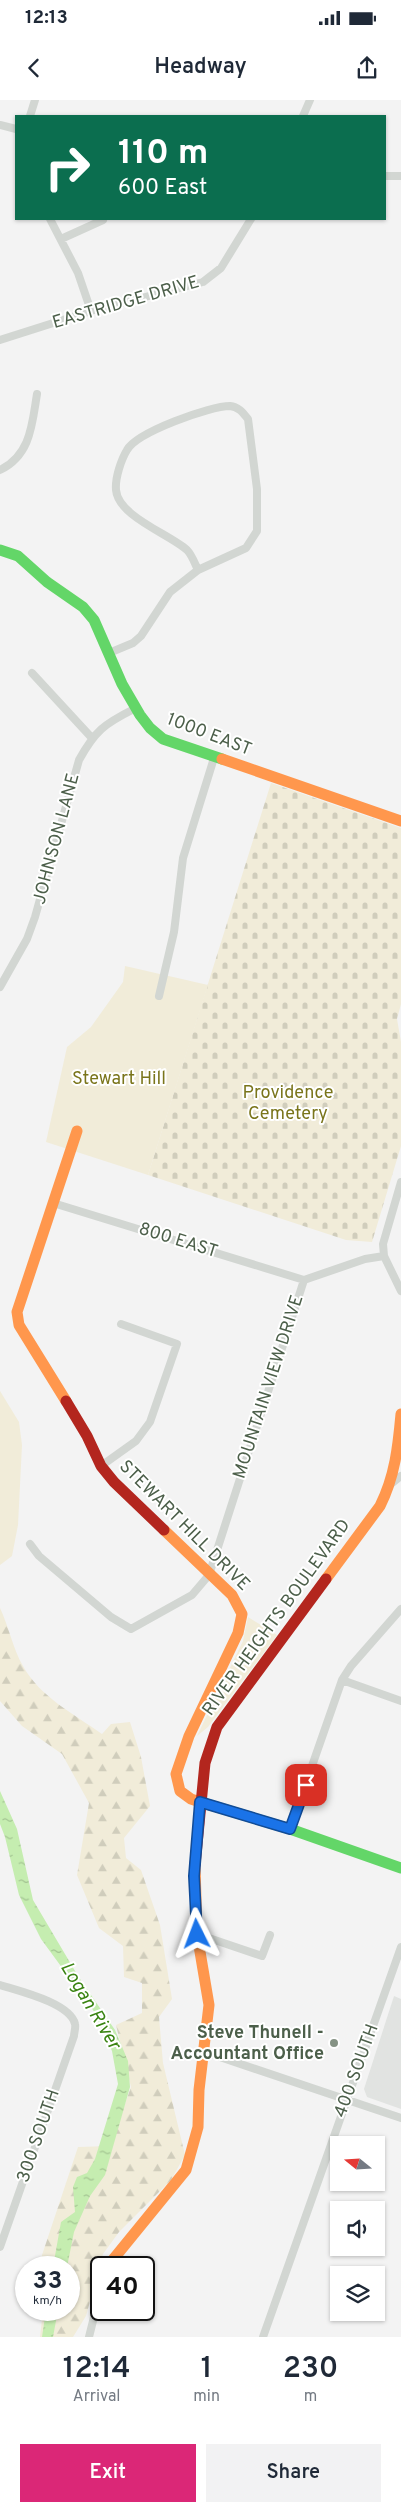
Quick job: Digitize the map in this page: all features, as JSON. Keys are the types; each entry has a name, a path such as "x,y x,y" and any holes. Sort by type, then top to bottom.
{"street":[{"path":"30,115 35,100"},
{"path":"304,115 310,100"},
{"path":"0,125 15,129"},
{"path":"386,176 401,176"},
{"path":"51,220 78,273 91,311"},
{"path":"61,239 103,220"},
{"name":"EASTRIDGE DRIVE","path":"0,339 91,311 203,282 221,268 250,220"},
{"path":"0,470 21,454 29,440 37,394"},
{"path":"109,653 132,643 141,636 170,592 198,570 246,548 257,531 257,489 251,434 248,419 241,410 232,406 204,411 164,426 144,436 127,449 118,474 116,491 123,506 188,551 198,570"},
{"name":"1000 EAST","path":"0,550 18,556 47,582 83,607 94,620 134,709 150,730 163,739 401,821"},
{"path":"32,673 91,737"},
{"name":"JOHNSON LANE","path":"0,987 27,939 35,917 78,760 91,737 112,720 134,709"},
{"path":"159,996 174,932 183,858 214,758"},
{"name":"STEWART HILL DRIVE","path":"77,1131 16,1312 19,1325 87,1436 101,1466 114,1482 235,1599 242,1614 238,1633 189,1736 176,1774 180,1791 191,1799 290,1829 401,1868"},
{"path":"401,1182 383,1244 384,1256 401,1291"},
{"name":"800 EAST","path":"53,1203 304,1280"},
{"name":"MOUNTAIN VIEW DRIVE","path":"209,1575 304,1280 365,1259 384,1256"},
{"path":"101,1466 136,1441 150,1422 177,1344 121,1324"},
{"name":"RIVER HEIGHTS BOULEVARD","path":"116,2256 186,2170 198,2127 199,2090 206,2052 210,2005 197,1934 194,1876 205,1763 217,1727 380,1506 397,1480 401,1414"},
{"path":"30,1544 39,1556 111,1617 131,1629 192,1595 209,1575"},
{"path":"290,1829 342,1680 351,1666 401,1608"},
{"path":"342,1680 401,1700"},
{"path":"197,1934 262,1956 270,1935"},
{"name":"400 SOUTH","path":"263,2337 401,1947"},
{"name":"300 SOUTH","path":"0,1985 54,2004 67,2013 75,2024 74,2036 0,2247"},
{"path":"206,2052 401,2118"},
{"path":"89,2337 93,2321"}],"shaded area":[{"path":"394,1996 401,1999 401,2109 367,2097 364,2089"}],"green space":[{"name":"Providence Cemetery","path":"271,783 401,828 401,1004 397,1019 401,1042 401,1146 372,1242 346,1240 148,1175"},
{"name":"Stewart Hill","path":"125,966 208,985 148,1175 46,1142 67,1047 91,1027 123,982"},
{"path":"0,1391 19,1422 22,1445 18,1525 12,1556 0,1565"},
{"path":"0,1608 23,1666 30,1677 48,1696 102,1734 111,1724 130,1722 141,1757 150,1806 124,1838 126,1858 141,1870 160,1925 172,1999 159,2017 163,2063 185,2155 171,2180 119,2232 102,2256 90,2256 90,2301 86,2316 73,2337 40,2337 42,2321 80,2321 80,2256 42,2256 78,2147 110,2146 131,2087 116,2025 142,2013 142,1983 124,1977 123,1946 99,1928 77,1875 89,1803 62,1754 22,1726 0,1701"},
{"path":"248,1617 277,1635 208,1727 197,1736 243,1641"}],"water":[{"path":"0,1791 17,1829 33,1900 78,1976 115,2030 128,2061 130,2087 105,2175 90,2196 74,2232 69,2256 55,2256 61,2222 75,2212 73,2187 77,2177 87,2173 95,2159 118,2084 112,2051 93,2010 41,1939 19,1895 0,1824"},
{"path":"44,2321 56,2321 53,2337 42,2337"}],"traffic: fast":[{"path":"0,550 18,556 47,582 83,607 94,620 122,684 150,728 163,739 222,759"},
{"path":"200,1802 290,1829 401,1868"}],"traffic: slow":[{"path":"222,759 401,821"},
{"path":"66,1401 19,1325 17,1312 77,1131"},
{"path":"326,1579 380,1506 392,1472 397,1450 401,1414"},
{"path":"164,1530 232,1595 242,1614 238,1633 189,1736 176,1774 180,1791 191,1799 200,1802"},
{"path":"116,2256 186,2170 198,2127 199,2090 209,2005 197,1934 195,1865"}],"traffic: jam":[{"path":"66,1401 87,1436 101,1466 114,1482 164,1530"},
{"path":"195,1865 205,1763 217,1727 326,1579"}],"place":[{"name":"Steve Thunell - Accountant Office","path":"334,2043"}],"route":[{"path":"197,1934 194,1876 200,1802 290,1829 306,1785"}],"water label":[{"name":"Logan River","path":"90,2006"}]}
